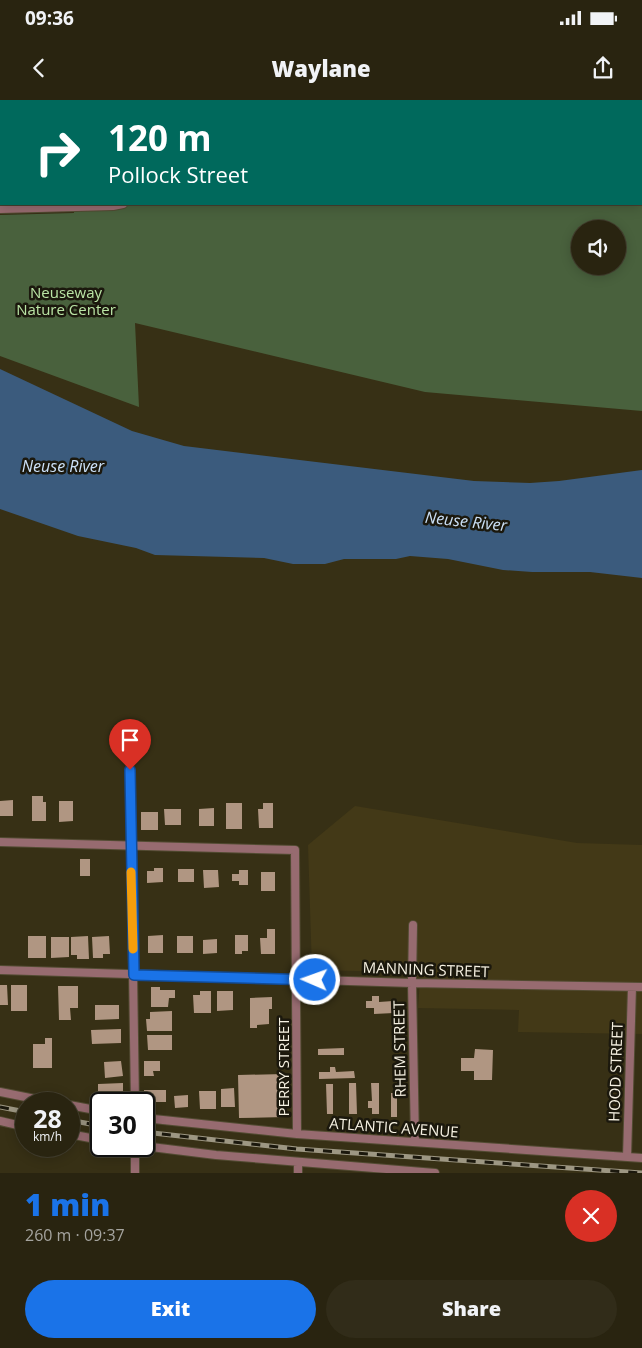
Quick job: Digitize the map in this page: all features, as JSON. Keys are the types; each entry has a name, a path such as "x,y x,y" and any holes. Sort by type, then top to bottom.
{"street":[{"path":"0,209 118,205"},
{"path":"130,770 135,1092"},
{"path":"0,842 131,846"},
{"name":"PERRY STREET","path":"131,846 295,850 297,1134"},
{"name":"RHEM STREET","path":"413,925 412,983 415,1142"},
{"name":"MANNING STREET","path":"0,970 412,983 642,987"},
{"name":"HOOD STREET","path":"627,1157 632,987"},
{"path":"0,1092 15,1095"},
{"name":"ATLANTIC AVENUE","path":"155,1119 297,1134 642,1158"},
{"path":"0,1121 15,1124"},
{"path":"155,1147 298,1162 435,1173"},
{"path":"135,1157 135,1173"},
{"path":"298,1162 298,1173"}],"shaded area":[{"path":"355,806 577,843 642,845 642,1034 518,1032 519,1010 418,1008 420,979 409,972 312,970 308,845"}],"green space":[{"name":"Neuseway Nature Center","path":"73,205 642,205 642,411 425,392 135,323 139,407 0,356 0,215 74,213"}],"water":[{"name":"Neuse River","path":"0,369 132,431 184,446 474,481 530,483 642,470 642,578 590,572 503,570 448,559 410,556 396,559 344,559 325,564 293,564 264,558 155,555 136,548 78,536 0,509"}],"building":[{"path":"32,796 43,796 43,802 46,802 46,821 32,821"},
{"path":"13,800 13,816 0,816 0,801"},
{"path":"59,801 73,801 73,821 59,822"},
{"path":"226,803 242,803 242,829 226,829"},
{"path":"263,803 273,803 273,828 259,828 258,809 263,809"},
{"path":"214,808 214,826 199,826 199,809"},
{"path":"164,809 181,809 181,825 165,825"},
{"path":"141,812 158,812 158,830 141,830"},
{"path":"80,859 90,859 90,876 80,876"},
{"path":"154,868 163,868 163,882 147,883 147,871 154,871"},
{"path":"178,869 194,869 194,882 178,882"},
{"path":"203,870 218,870 219,887 204,888"},
{"path":"239,870 248,870 248,885 239,885 239,881 232,881 232,874 239,874"},
{"path":"261,872 275,872 275,891 261,891"},
{"path":"267,929 275,929 275,954 261,954 260,938 267,938"},
{"path":"163,935 163,953 148,953 148,936"},
{"path":"235,935 248,935 248,951 242,951 242,954 235,954"},
{"path":"28,936 46,936 46,958 28,958"},
{"path":"88,936 89,959 77,959 77,955 71,955 71,937"},
{"path":"109,936 110,954 103,954 103,958 93,958 92,937"},
{"path":"177,936 193,936 193,953 177,953"},
{"path":"51,937 69,937 69,957 51,958"},
{"path":"217,939 217,953 203,954 203,940"},
{"path":"0,985 7,985 8,1005 0,1005"},
{"path":"11,985 27,985 27,1011 11,1011"},
{"path":"58,986 78,986 78,1008 70,1008 71,1020 59,1020"},
{"path":"151,987 160,987 160,990 175,990 175,998 169,998 168,1007 151,1007"},
{"path":"200,991 211,991 211,1013 194,1013 193,995 200,995"},
{"path":"217,991 233,991 233,1010 217,1011"},
{"path":"372,996 379,996 379,1002 393,1001 394,1013 374,1014 374,1008 366,1008 366,1001 372,1001"},
{"path":"272,997 272,1009 269,1009 269,1024 250,1028 250,998"},
{"path":"95,1005 119,1005 119,1019 95,1020"},
{"path":"172,1011 172,1031 147,1031 146,1019 150,1019 150,1012"},
{"path":"121,1029 121,1043 92,1044 91,1030"},
{"path":"147,1035 172,1035 172,1050 148,1050"},
{"path":"45,1038 52,1038 52,1068 33,1068 33,1044 45,1044"},
{"path":"344,1048 344,1055 318,1055 318,1049"},
{"path":"475,1049 493,1050 492,1080 474,1080 474,1071 461,1071 461,1058 474,1058"},
{"path":"121,1061 123,1076 105,1078 104,1062"},
{"path":"144,1061 160,1061 160,1071 153,1071 154,1076 144,1076"},
{"path":"330,1067 335,1067 336,1072 354,1071 355,1078 319,1079 319,1072 330,1072"},
{"path":"284,1074 285,1117 239,1118 238,1075"},
{"path":"123,1083 123,1092 98,1092 98,1084"},
{"path":"349,1083 356,1083 357,1114 349,1114"},
{"path":"371,1083 379,1083 379,1114 372,1114 372,1108 368,1108 368,1101 372,1101"},
{"path":"326,1084 333,1084 333,1114 327,1114"},
{"path":"234,1088 235,1107 221,1107 221,1089"},
{"path":"144,1090 166,1090 166,1102 155,1102 155,1092 144,1092"},
{"path":"199,1091 216,1091 216,1109 200,1109"},
{"path":"391,1093 397,1093 397,1117 391,1117"},
{"path":"188,1095 188,1107 175,1108 174,1096"}],"railway":[{"path":"0,1107 15,1110"},
{"path":"80,1122 90,1124"},
{"path":"155,1133 297,1149 642,1173"}],"slow traffic":[{"path":"131,872 133,949"}],"route":[{"path":"130,770 134,975 315,980"}]}
